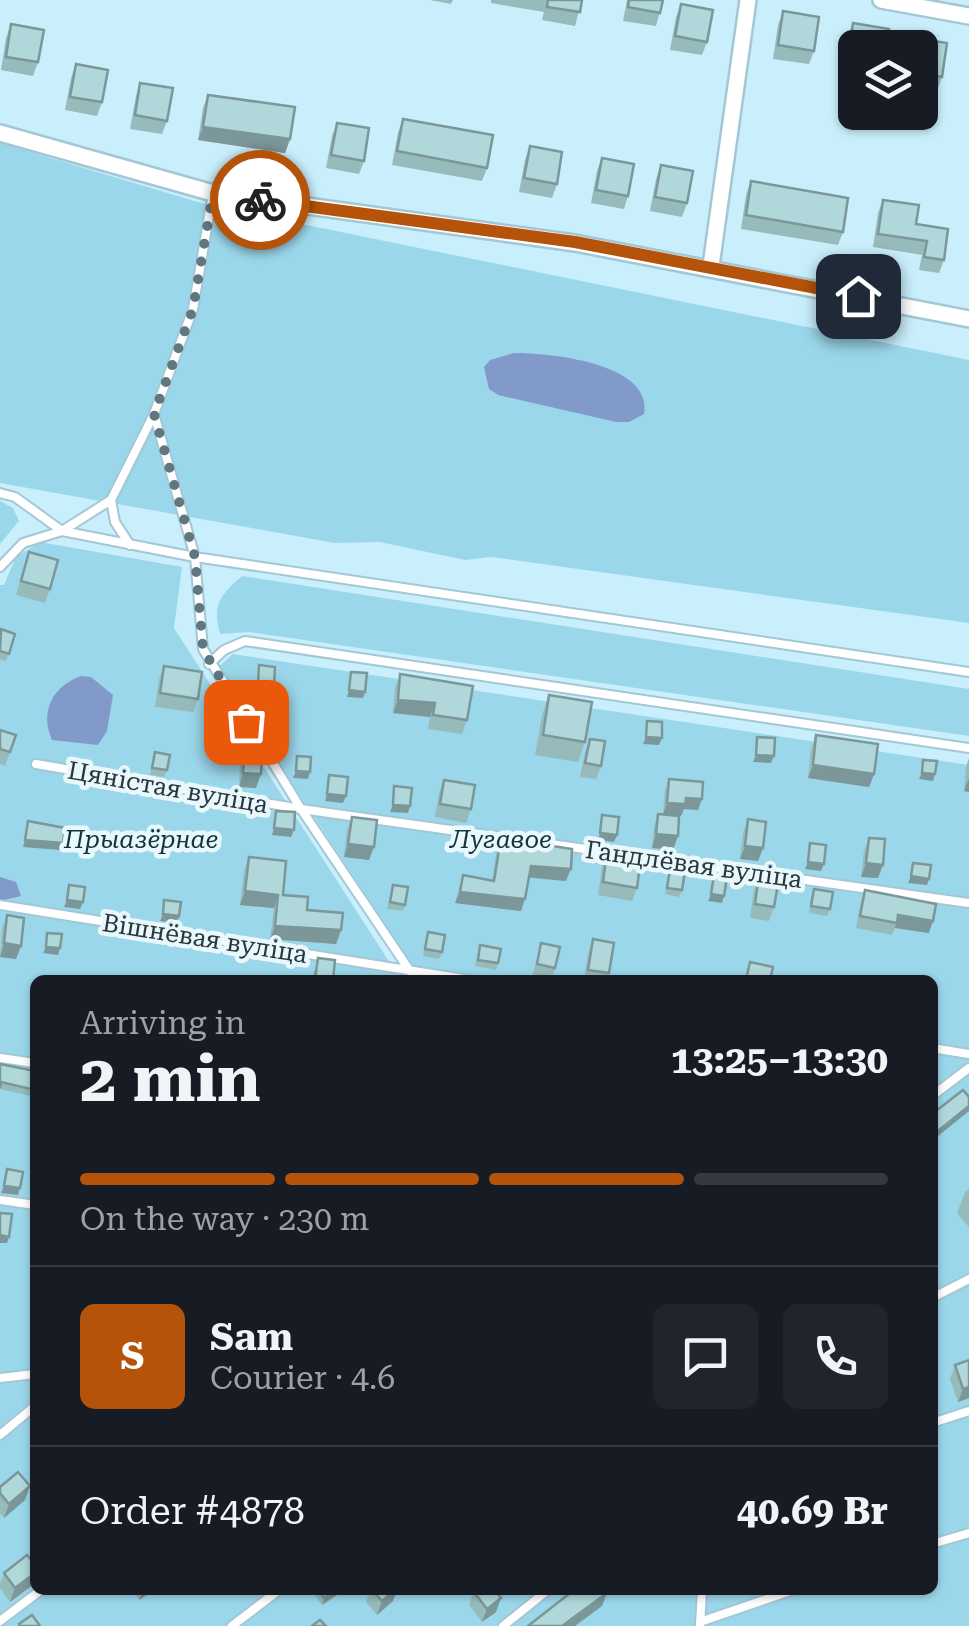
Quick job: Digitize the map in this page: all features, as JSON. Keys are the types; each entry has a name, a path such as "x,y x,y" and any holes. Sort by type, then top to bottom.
{"street":[{"path":"711,266 748,0"},
{"path":"881,0 969,16"},
{"path":"0,133 213,193 485,228 711,266 969,319"}],"lane":[{"path":"0,567 22,543 62,531 111,500 154,414 193,309 213,193"},
{"path":"154,414 195,557 201,634 209,664 301,810 413,975"},
{"path":"0,492 15,497 62,531 130,545 969,672"},
{"path":"111,500 116,522 130,545"},
{"path":"209,664 224,650 244,641 969,748"},
{"name":"Цяністая вуліца","path":"36,764 301,810"},
{"name":"Гандлёвая вуліца","path":"301,810 969,902"},
{"name":"Вішнёвая вуліца","path":"0,905 408,975"},
{"path":"938,1049 969,1054"},
{"path":"0,1058 30,1061"},
{"path":"938,1091 969,1068"},
{"path":"0,1200 30,1204"},
{"path":"938,1295 969,1279"},
{"path":"0,1378 30,1375"},
{"path":"0,1435 30,1410"},
{"path":"938,1420 969,1411"},
{"path":"938,1542 969,1533"},
{"path":"0,1621 34,1595"},
{"path":"232,1626 272,1595"},
{"path":"503,1626 542,1595"},
{"path":"702,1595 700,1624 779,1595"}],"green space":[{"path":"0,143 208,205 969,360 969,623 491,557 465,560 380,542 335,543 0,483"},
{"path":"0,501 13,508 19,521 0,544"},
{"path":"40,542 182,567 174,628 398,975 30,975 30,1595 938,1595 938,975 419,975 216,669 233,654 969,765 969,1626 0,1626 0,585 4,585 16,557"},
{"path":"242,576 969,689 969,736 249,632 220,634 220,601"}],"shaded area":[{"path":"514,353 573,359 616,372 633,383 642,397 644,414 629,422 616,422 498,395 489,389 484,367 490,360"},
{"path":"81,676 91,677 113,695 107,731 98,745 52,740 48,729 51,701 63,686"},
{"path":"0,877 16,882 21,896 0,901"}],"building":[{"path":"548,0 582,0 580,12 547,7"},
{"path":"629,0 663,0 660,13 628,7"},
{"path":"681,4 713,10 707,42 675,36"},
{"path":"783,11 819,17 814,51 778,45"},
{"path":"853,23 889,29 889,30 852,30"},
{"path":"11,24 44,30 38,62 6,57"},
{"path":"938,42 947,43 942,77 938,76"},
{"path":"76,64 108,70 102,102 70,97"},
{"path":"140,83 173,88 167,121 135,115"},
{"path":"208,95 295,107 290,139 203,127"},
{"path":"403,119 493,135 487,168 397,151"},
{"path":"337,123 369,128 364,161 331,155"},
{"path":"530,146 562,152 557,184 524,178"},
{"path":"602,158 634,164 628,196 596,190"},
{"path":"661,165 693,171 687,203 655,197"},
{"path":"751,181 848,198 843,232 746,215"},
{"path":"883,200 919,205 916,224 948,229 944,260 924,257 927,241 878,234"},
{"path":"29,552 58,560 50,589 21,581"},
{"path":"1,629 15,634 9,654 0,651"},
{"path":"259,665 275,667 274,685 258,684"},
{"path":"164,666 202,672 198,699 160,693"},
{"path":"351,672 367,673 365,692 349,690"},
{"path":"400,674 473,686 467,720 433,715 435,703 398,700"},
{"path":"549,695 592,702 585,742 543,735"},
{"path":"647,721 662,722 662,738 646,737"},
{"path":"0,730 16,735 10,752 0,749"},
{"path":"816,735 878,744 874,774 813,765"},
{"path":"757,737 775,738 774,756 756,755"},
{"path":"590,739 605,741 601,766 585,763"},
{"path":"245,749 262,750 261,774 243,773"},
{"path":"155,752 170,755 167,770 152,768"},
{"path":"297,756 311,757 310,772 296,771"},
{"path":"923,760 937,761 935,774 922,773"},
{"path":"329,775 348,777 346,796 327,794"},
{"path":"669,779 703,782 702,799 686,798 685,804 667,803"},
{"path":"444,780 475,785 471,809 440,804"},
{"path":"394,786 412,788 410,806 393,805"},
{"path":"276,811 295,812 294,830 274,828"},
{"path":"658,814 679,816 678,836 656,834"},
{"path":"602,815 619,817 617,835 600,833"},
{"path":"352,817 377,820 374,847 348,844"},
{"path":"748,819 766,822 763,848 745,846"},
{"path":"28,821 65,828 63,843 25,840"},
{"path":"501,838 572,849 571,869 531,866 525,899 460,892 463,875 494,881"},
{"path":"869,838 885,839 883,865 866,863"},
{"path":"810,843 826,845 824,864 808,862"},
{"path":"607,852 641,858 637,888 603,882"},
{"path":"249,857 286,861 283,895 308,897 307,910 343,913 341,930 275,926 278,895 245,891"},
{"path":"913,863 931,865 929,879 911,876"},
{"path":"670,869 685,871 682,890 667,888"},
{"path":"714,875 727,877 724,896 711,894"},
{"path":"759,875 779,878 774,907 755,904"},
{"path":"69,885 85,887 83,902 67,900"},
{"path":"393,885 408,887 405,905 390,902"},
{"path":"814,889 833,892 830,909 811,906"},
{"path":"865,890 936,904 933,921 898,915 897,923 860,916"},
{"path":"164,900 181,902 179,916 163,914"},
{"path":"7,915 24,918 21,946 4,943"},
{"path":"428,932 445,935 442,952 425,949"},
{"path":"47,933 62,934 60,948 46,947"},
{"path":"593,939 614,943 609,973 588,970"},
{"path":"541,943 560,947 555,968 537,964"},
{"path":"480,945 501,949 498,963 478,960"},
{"path":"318,958 335,960 334,975 316,975"},
{"path":"750,962 773,967 771,975 747,975"},
{"path":"0,1064 30,1070 30,1089 1,1082 0,1088"},
{"path":"963,1090 969,1097 969,1106 938,1131 938,1109"},
{"path":"7,1169 23,1172 20,1188 4,1186"},
{"path":"0,1213 12,1214 9,1237 0,1235"},
{"path":"969,1360 969,1387 963,1389 955,1365"},
{"path":"18,1472 30,1486 9,1504 0,1487"},
{"path":"27,1555 30,1559 30,1577 15,1588 4,1573"},
{"path":"476,1595 499,1595 501,1598 487,1609"},
{"path":"568,1595 604,1595 562,1626 528,1626"},
{"path":"32,1615 40,1626 20,1626 19,1624"}],"way so far":[{"path":"246,722 203,649 195,557 154,414 193,309 213,193 260,200"}],"route":[{"path":"260,200 575,242 858,296"}],"park label":[{"name":"Прыазёрнае","path":"141,839"},
{"name":"Лугавое","path":"501,839"}]}
